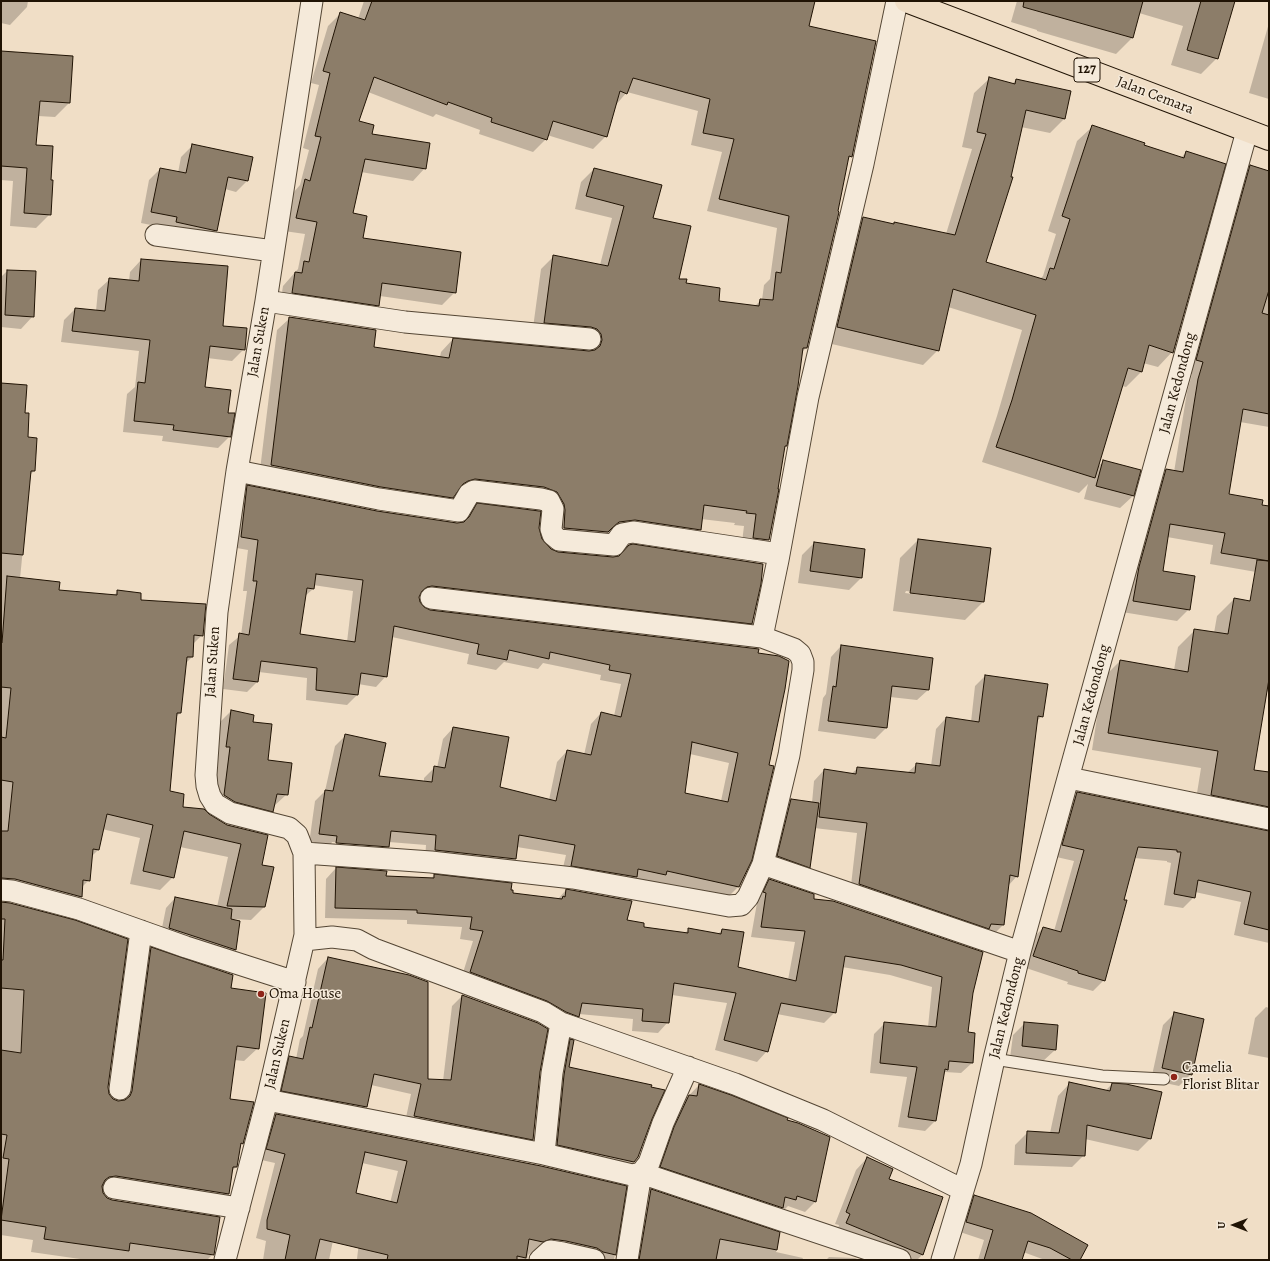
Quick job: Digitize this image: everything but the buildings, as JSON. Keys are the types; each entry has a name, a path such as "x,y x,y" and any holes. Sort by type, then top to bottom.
{"main road":[{"name":"Jalan Cemara","path":"909,2 1269,140"}],"street":[{"name":"Jalan Suken","path":"225,1260 268,1100 304,937 304,853 297,835 289,828 230,813 215,804 210,796 206,775 216,612 312,1"},
{"path":"762,637 808,397 863,164 909,2"},
{"name":"Jalan Kedondong","path":"942,1260 971,1164 994,1059 1020,952 1247,131"},
{"path":"156,236 273,251"},
{"path":"266,301 405,322 590,339"},
{"path":"237,471 379,499 459,511 469,494 474,491 540,499 549,501 553,509 551,529 553,535 559,540 614,545 622,534 633,532 779,554"},
{"path":"304,853 432,862 573,878 729,906 741,904 748,897 763,864 789,755 803,670 803,662 800,654 794,649 762,637 431,598"},
{"path":"1069,778 1269,819"},
{"path":"763,864 1020,952"},
{"path":"1,890 79,909 295,982"},
{"path":"120,1089 141,931"},
{"path":"304,937 332,937 357,940 374,948 543,1012 561,1023 735,1084 823,1120 964,1187"},
{"path":"544,1154 552,1073 561,1023"},
{"path":"627,1260 640,1174 649,1163 663,1123 688,1067"},
{"path":"268,1100 544,1154 632,1175 640,1174 900,1260"},
{"path":"114,1188 239,1208"},
{"path":"540,1260 550,1251 564,1252 594,1260"}],"lane":[{"path":"994,1059 1102,1076 1164,1079"}],"place":[{"name":"Oma House","path":"261,994"},
{"name":"Camelia Florist Blitar","path":"1174,1077"}]}
